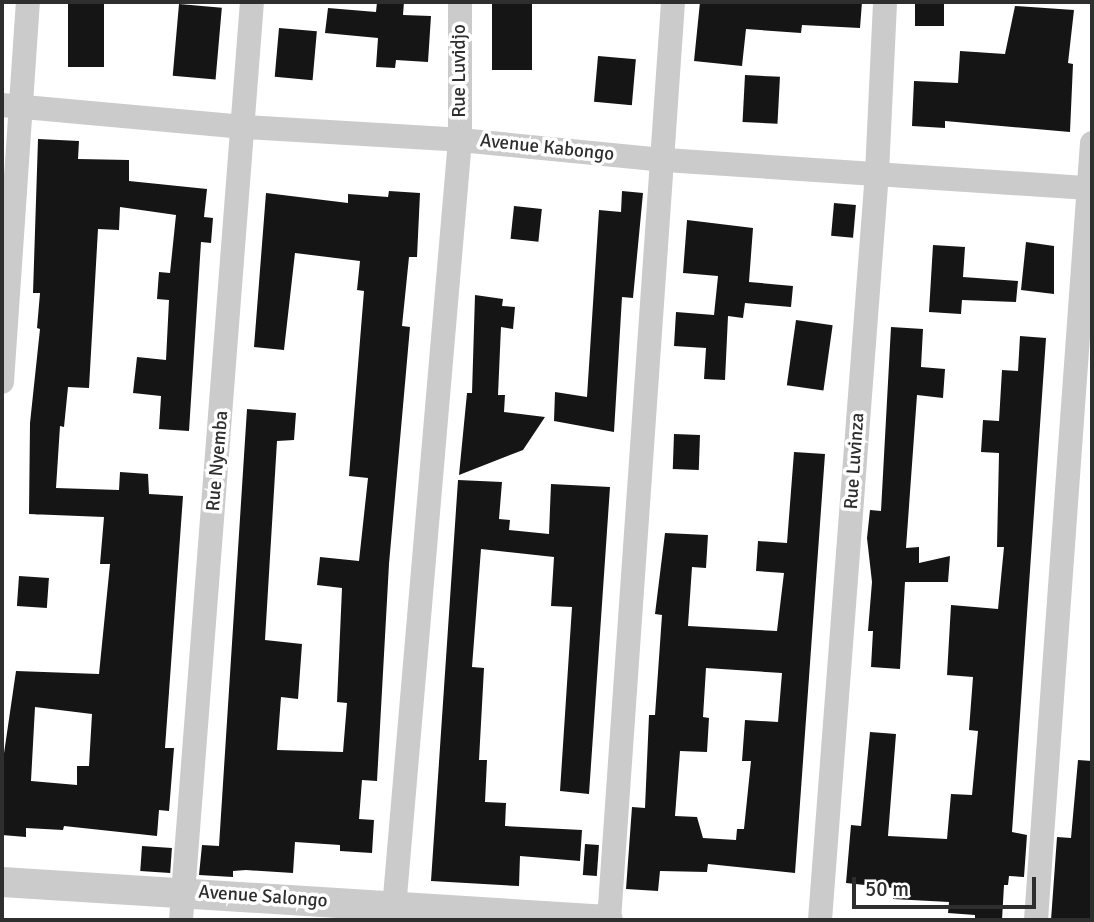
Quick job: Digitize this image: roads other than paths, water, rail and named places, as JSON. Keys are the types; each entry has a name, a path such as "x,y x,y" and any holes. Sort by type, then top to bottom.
{"street":[{"path":"2,382 12,105 28,2"},
{"name":"Rue Nyemba","path":"183,906 252,2"},
{"name":"Rue Luvidjo","path":"394,914 460,140 460,2"},
{"path":"609,920 665,160 673,2"},
{"name":"Rue Luvinza","path":"820,920 877,173 885,2"},
{"name":"Avenue Kabongo","path":"12,105 244,127 460,140 665,160 1091,188"},
{"path":"1036,920 1091,188 1092,143"},
{"name":"Avenue Salongo","path":"2,882 183,906 609,920"}]}
